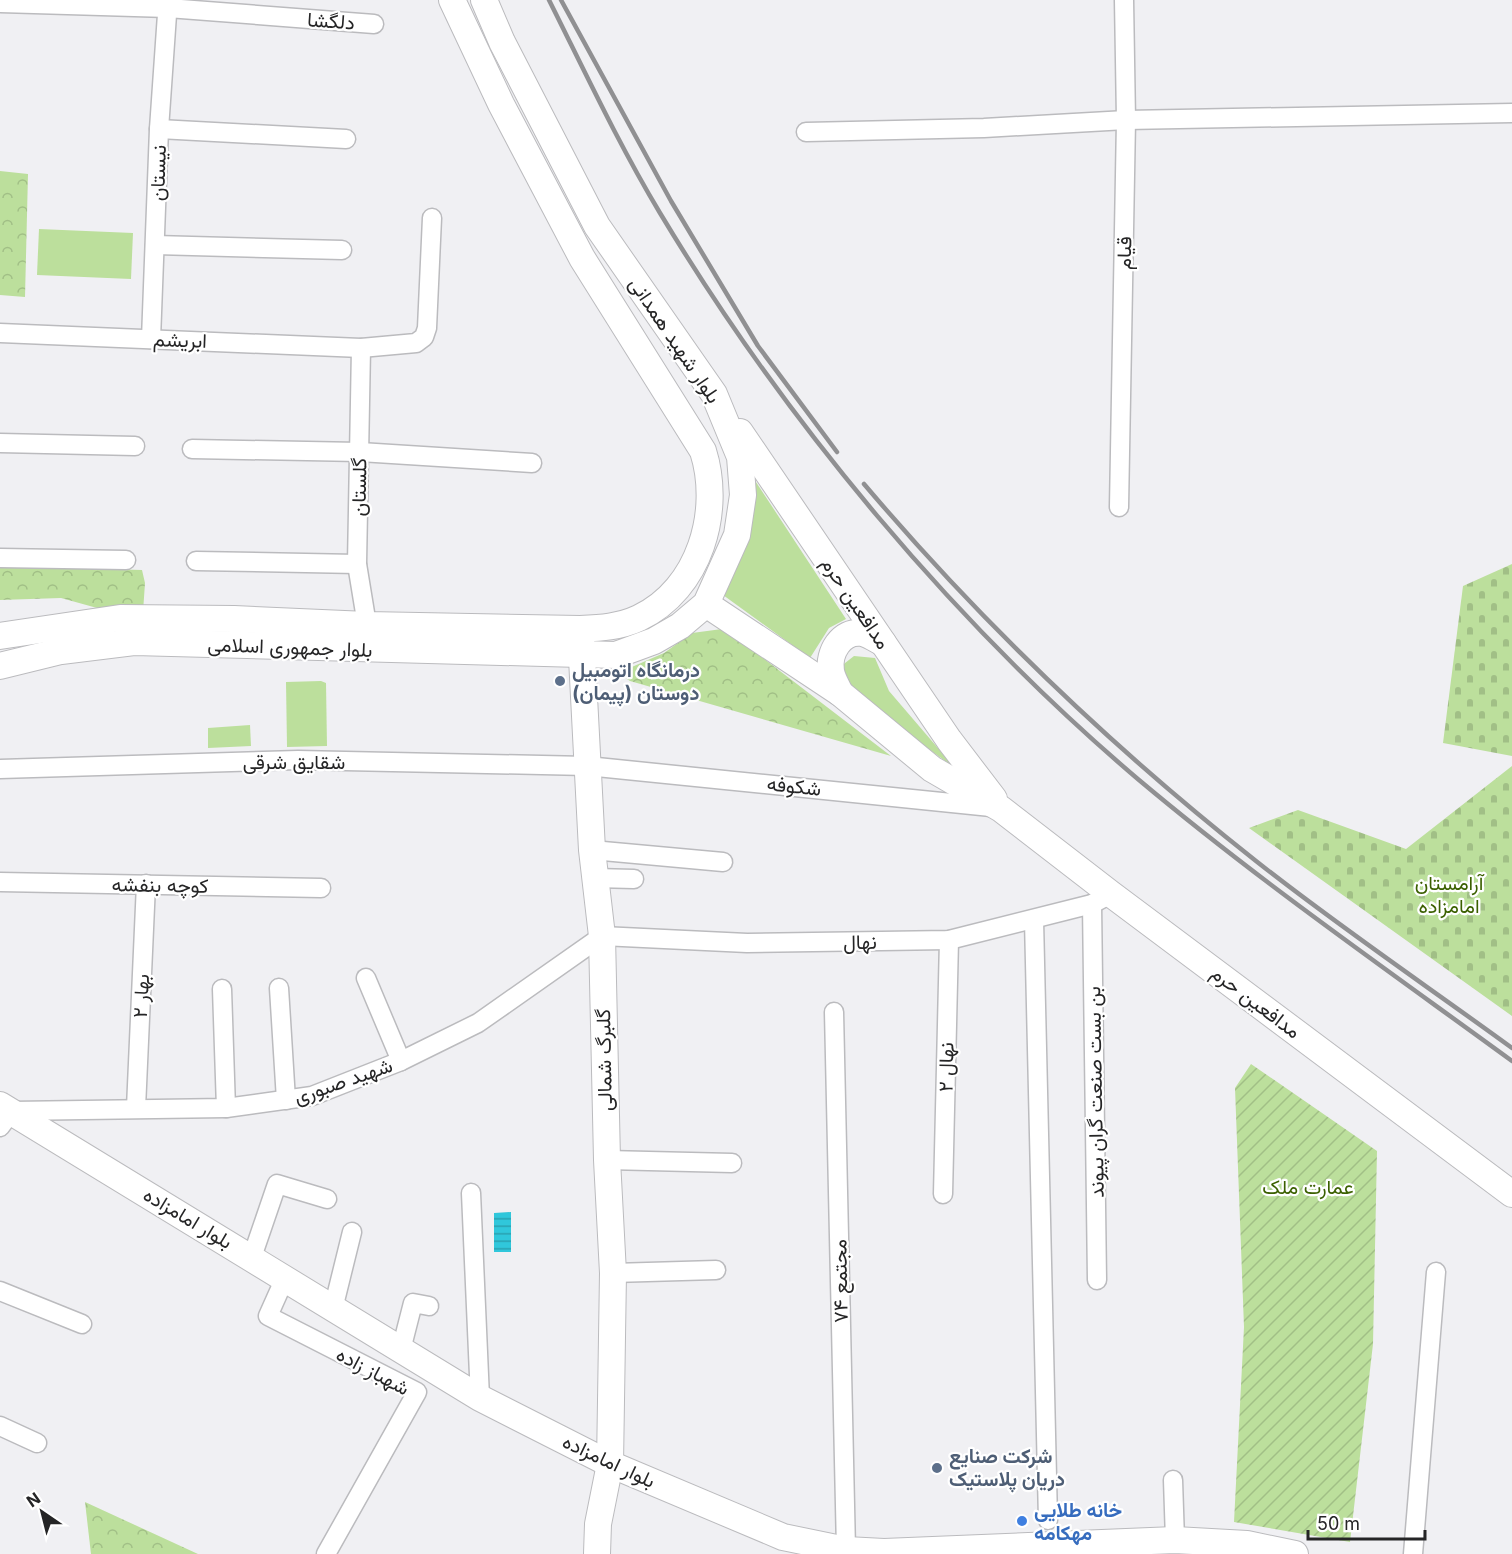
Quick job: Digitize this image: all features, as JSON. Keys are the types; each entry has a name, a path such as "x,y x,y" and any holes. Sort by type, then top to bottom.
{"main road":[{"name":"بلوار شهید همدانی","path":"452,0 501,104 555,207 624,325 693,431 703,451 711,482 707,532 698,554 669,596 639,618 615,627 580,630"},
{"name":"بلوار شهید همدانی","path":"484,0 502,42 597,226 714,394 740,457 743,495 737,535 706,604 680,626 654,641 616,655 582,656"},
{"path":"555,207 581,194"},
{"name":"مدافعین حرم","path":"714,394 949,740 1001,808 1101,899 1512,1194"},
{"name":"مدافعین حرم","path":"706,604 840,693 932,769 1001,808"},
{"name":"بلوار جمهوری اسلامی","path":"0,636 120,618 234,619 580,630"},
{"name":"گلبرگ شمالی","path":"580,630 592,850 602,936 607,1160 613,1273 610,1464 598,1524 597,1554"},
{"path":"840,693 831,672 830,660 836,644 848,635 862,633 883,643"},
{"name":"بلوار جمهوری اسلامی","path":"0,666 61,651 134,642 582,656"},
{"name":"بلوار امامزاده","path":"4,1114 252,1257 480,1398 610,1464 783,1537 846,1550 884,1553 1175,1540 1295,1554"}],"street":[{"name":"قیام","path":"1119,507 1126,120 1124,0"},
{"name":"دلگشا","path":"0,3 168,4 374,24"},
{"name":"نیستان","path":"152,339 159,129 168,4"},
{"path":"806,132 984,128 1126,120 1512,113"},
{"path":"159,129 346,138"},
{"name":"ابریشم","path":"0,333 360,348 410,345 423,338 427,328 432,218"},
{"path":"155,245 342,250"},
{"name":"گلستان","path":"360,348 357,564 367,625"},
{"path":"0,443 135,446"},
{"path":"192,449 360,452 532,463"},
{"path":"0,558 126,560"},
{"path":"196,561 357,564"},
{"name":"شقایق شرقی","path":"0,769 298,760 587,766"},
{"name":"شکوفه","path":"587,766 1001,808"},
{"path":"592,850 723,862"},
{"path":"595,878 634,879"},
{"name":"کوچه بنفشه","path":"0,882 321,888"},
{"name":"بهار ۲","path":"136,1108 146,884"},
{"name":"نهال","path":"602,936 747,943 949,940 1034,920 1101,899"},
{"name":"بن بست صنعت گران پیوند","path":"1097,1280 1101,899"},
{"path":"1034,920 1048,1520"},
{"name":"شهید صبوری","path":"4,1114 136,1108 226,1108 312,1096 401,1061 478,1023 602,936"},
{"name":"نهال ۲","path":"943,1194 949,940"},
{"path":"366,978 401,1061"},
{"path":"279,988 286,1100"},
{"path":"222,989 226,1108"},
{"name":"مجتمع ۷۴","path":"834,1012 846,1550"},
{"path":"607,1160 732,1163"},
{"path":"252,1257 277,1184 327,1199"},
{"path":"471,1193 480,1398"},
{"path":"333,1309 352,1232"},
{"path":"613,1273 716,1270"},
{"path":"1413,1554 1436,1272"},
{"name":"شهباز زاده","path":"285,1278 268,1316 417,1392 326,1554"},
{"path":"0,1291 82,1324"},
{"path":"402,1350 421,1305"},
{"path":"0,1426 37,1443"},
{"path":"1173,1480 1175,1540"}],"green space":[{"path":"0,171 28,174 25,297 0,295"},
{"path":"39,229 133,233 131,279 37,275"},
{"path":"752,476 846,619 829,628 810,658 723,595"},
{"path":"1512,564 1512,756 1443,743 1463,586"},
{"path":"0,566 142,570 145,583 143,612 108,611 61,598 0,600"},
{"path":"722,629 737,638 891,756 630,681 618,673 664,653 692,633"},
{"path":"854,656 875,658 889,691 955,768 880,714 851,689 840,667"},
{"path":"321,681 326,683 327,746 287,747 286,682"},
{"path":"250,725 251,746 208,748 208,728"},
{"name":"آرامستان امامزاده","path":"1512,766 1512,1016 1249,828 1298,810 1406,849"},
{"name":"عمارت ملک","path":"1251,1064 1377,1151 1373,1344 1350,1542 1234,1522 1244,1327 1235,1088"},
{"path":"85,1502 198,1554 91,1554"}],"water":[{"path":"511,1212 511,1252 494,1252 494,1213"}],"railway":[{"path":"549,0 630,161 709,291 818,442 877,516 939,586 1070,719 1139,780 1276,889 1512,1061"},
{"path":"561,0 671,201 758,346 837,452"},
{"path":"864,484 1002,634 1100,729 1151,774 1287,885 1512,1048"}],"place":[{"name":"درمانگاه اتومبیل دوستان (پیمان)","path":"560,681"},
{"name":"شرکت صنایع دریان پلاستیک","path":"937,1468"},
{"name":"خانه طلایی مهکامه","path":"1022,1521"}]}
